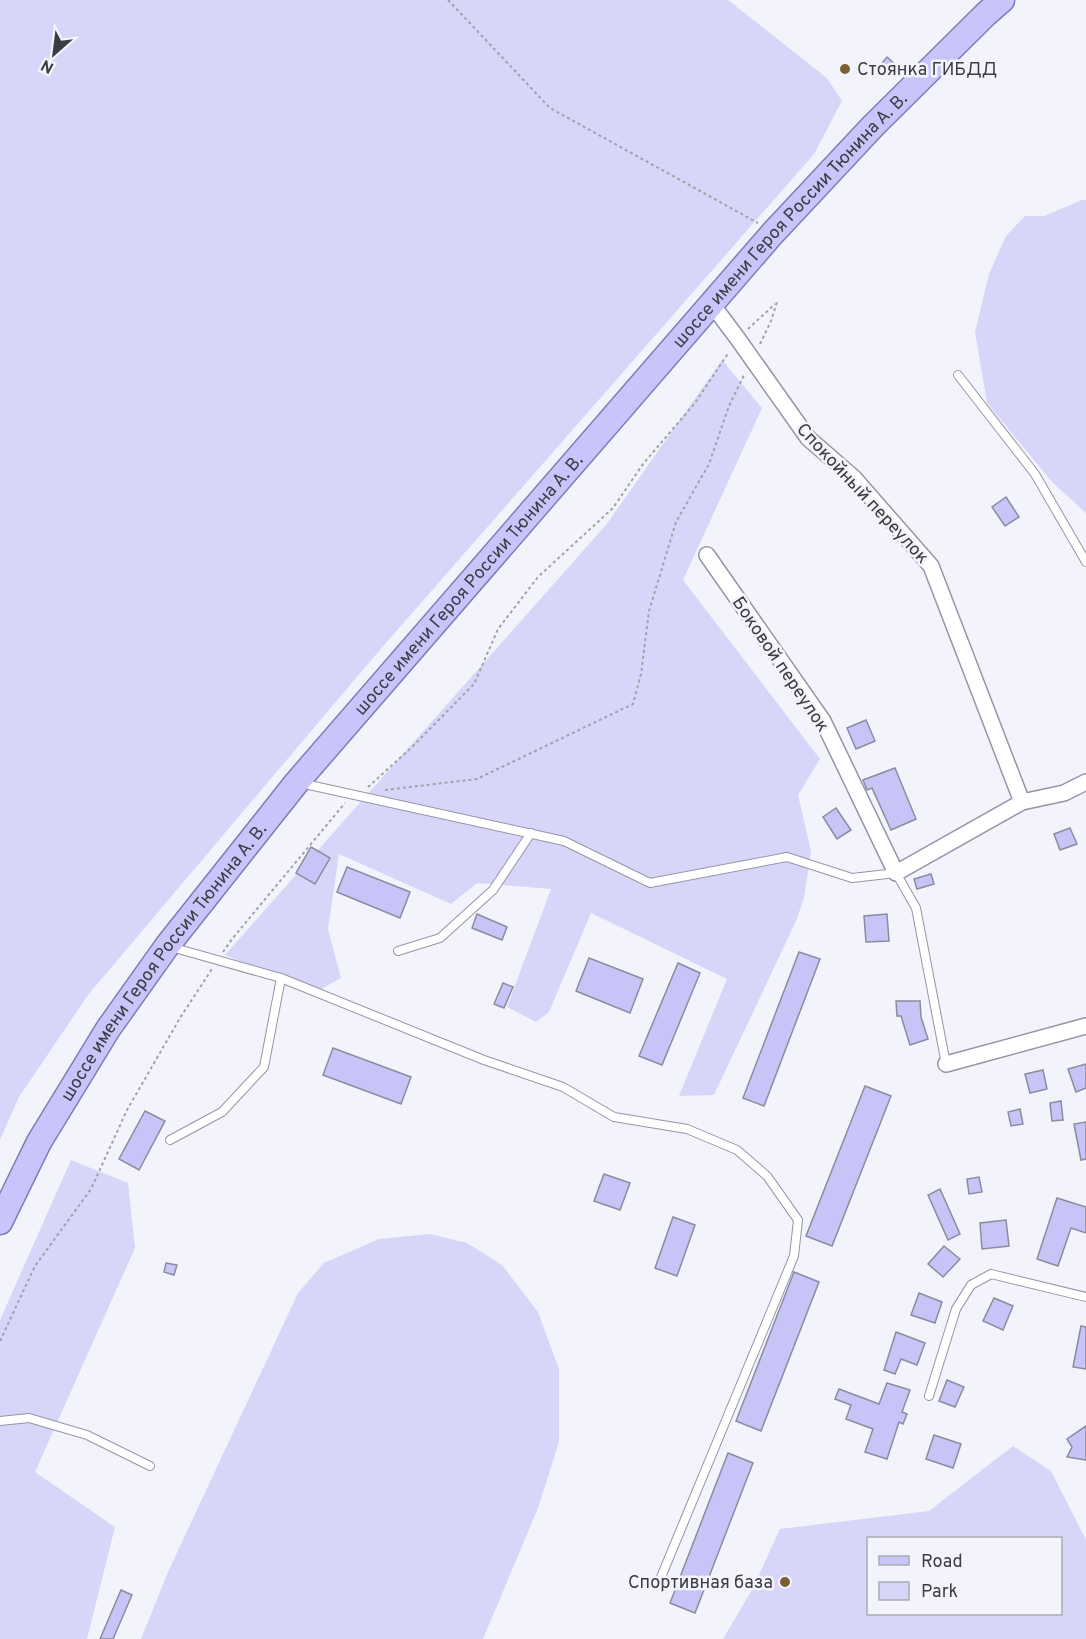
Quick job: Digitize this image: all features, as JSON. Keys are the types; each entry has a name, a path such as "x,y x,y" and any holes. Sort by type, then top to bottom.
{"main road":[{"name":"шоссе имени Героя России Тюнина А. В.","path":"0,1222 39,1142 108,1029 167,946 297,782 772,234 873,126 1002,0"}],"street":[{"name":"Спокойный переулок","path":"711,303 808,438 854,478 931,566 1022,802"},
{"name":"Боковой переулок","path":"706,555 823,721 897,873"},
{"path":"897,873 1022,802 1064,793 1086,782"},
{"path":"946,1064 1086,1026"}],"lane":[{"path":"958,375 1035,474 1086,562"},
{"path":"297,782 564,841 650,883 787,857 852,878 897,873 916,908 946,1064"},
{"path":"398,951 440,938 493,890 531,833"},
{"path":"167,946 281,978 484,1060 563,1087 614,1117 687,1128 737,1150 767,1176 798,1220 794,1256 659,1582"},
{"path":"170,1140 222,1112 264,1066 281,978"},
{"path":"929,1396 956,1309 971,1285 991,1274 1086,1297"},
{"path":"0,1421 29,1418 87,1435 150,1466"}],"path":[{"path":"448,0 550,108 761,225 772,234"},
{"path":"0,1341 35,1266 91,1189 127,1110 180,1018 232,939 352,794 362,793 412,747 474,684 498,629 537,577 613,508 643,464 695,403 738,339 777,302 771,321 729,406 709,464 676,522 650,611 641,674 633,705 477,779 385,790"}],"green space":[{"path":"0,0 728,0 827,78 842,101 814,154 378,652 88,995 19,1097 0,1140"},
{"path":"1086,200 1086,513 1052,482 987,403 975,332 989,274 1006,236 1025,216 1044,216"},
{"path":"722,360 762,408 683,580 820,759 798,795 811,851 804,898 796,921 714,1095 679,1096 727,979 591,913 549,1012 536,1022 507,1007 551,889 477,883 451,904 339,854 328,929 341,978 314,993 225,955 606,525"},
{"path":"71,1160 128,1183 135,1248 35,1472 115,1527 87,1639 0,1639 0,1320"},
{"path":"430,1234 467,1243 502,1265 538,1312 559,1369 559,1442 538,1508 483,1639 141,1639 168,1572 298,1293 324,1263 379,1239"},
{"path":"1013,1446 1051,1471 1086,1540 1086,1639 723,1639 753,1588 780,1529 929,1511"}],"building":[{"path":"887,57 897,66 887,76 878,68"},
{"path":"1006,497 1019,517 1005,526 992,507"},
{"path":"866,720 875,741 856,749 847,728"},
{"path":"895,768 916,819 891,830 872,788 867,790 863,780"},
{"path":"836,808 851,830 837,839 823,817"},
{"path":"1070,828 1077,844 1060,850 1054,834"},
{"path":"311,847 330,858 315,884 296,873"},
{"path":"347,867 410,892 400,918 337,892"},
{"path":"931,874 934,884 917,889 914,879"},
{"path":"477,914 507,927 502,940 472,928"},
{"path":"887,914 889,941 866,942 864,916"},
{"path":"799,952 820,959 764,1106 743,1098"},
{"path":"589,958 643,979 630,1013 576,991"},
{"path":"678,963 700,973 662,1065 639,1056"},
{"path":"503,983 513,987 504,1008 494,1004"},
{"path":"896,1001 920,1001 921,1017 928,1039 910,1045 901,1016 897,1016"},
{"path":"333,1048 411,1077 401,1104 323,1075"},
{"path":"1086,1064 1086,1088 1076,1092 1068,1069"},
{"path":"1043,1070 1047,1089 1030,1093 1025,1074"},
{"path":"865,1086 891,1096 832,1246 806,1236"},
{"path":"1061,1101 1063,1120 1052,1121 1050,1103"},
{"path":"1020,1109 1023,1124 1011,1126 1008,1112"},
{"path":"145,1111 165,1121 139,1170 119,1159"},
{"path":"1086,1122 1086,1159 1081,1160 1074,1124"},
{"path":"604,1174 630,1183 620,1210 594,1201"},
{"path":"979,1177 982,1192 969,1194 967,1179"},
{"path":"940,1189 960,1234 948,1240 928,1195"},
{"path":"1057,1198 1086,1207 1086,1233 1071,1228 1058,1266 1037,1259"},
{"path":"673,1217 695,1225 677,1276 655,1268"},
{"path":"1006,1220 1009,1246 982,1249 980,1223"},
{"path":"944,1246 960,1259 943,1277 928,1264"},
{"path":"166,1263 177,1265 174,1275 164,1272"},
{"path":"794,1272 819,1282 761,1431 736,1421"},
{"path":"919,1293 942,1302 935,1323 911,1315"},
{"path":"994,1298 1013,1306 1003,1330 983,1321"},
{"path":"1081,1326 1086,1327 1086,1369 1073,1367"},
{"path":"896,1332 925,1343 917,1365 901,1359 895,1374 884,1370"},
{"path":"947,1380 964,1387 955,1407 939,1401"},
{"path":"887,1383 910,1390 902,1412 907,1414 903,1424 899,1422 887,1459 865,1452 873,1429 846,1419 851,1405 835,1399 839,1389 879,1404"},
{"path":"1086,1426 1086,1460 1067,1457 1072,1447 1067,1439"},
{"path":"934,1435 961,1444 953,1468 926,1459"},
{"path":"728,1453 753,1463 695,1613 670,1603"},
{"path":"121,1590 132,1595 113,1639 100,1639"}],"place":[{"name":"Стоянка ГИБДД","path":"845,69"},
{"name":"Спортивная база","path":"785,1582"}]}
